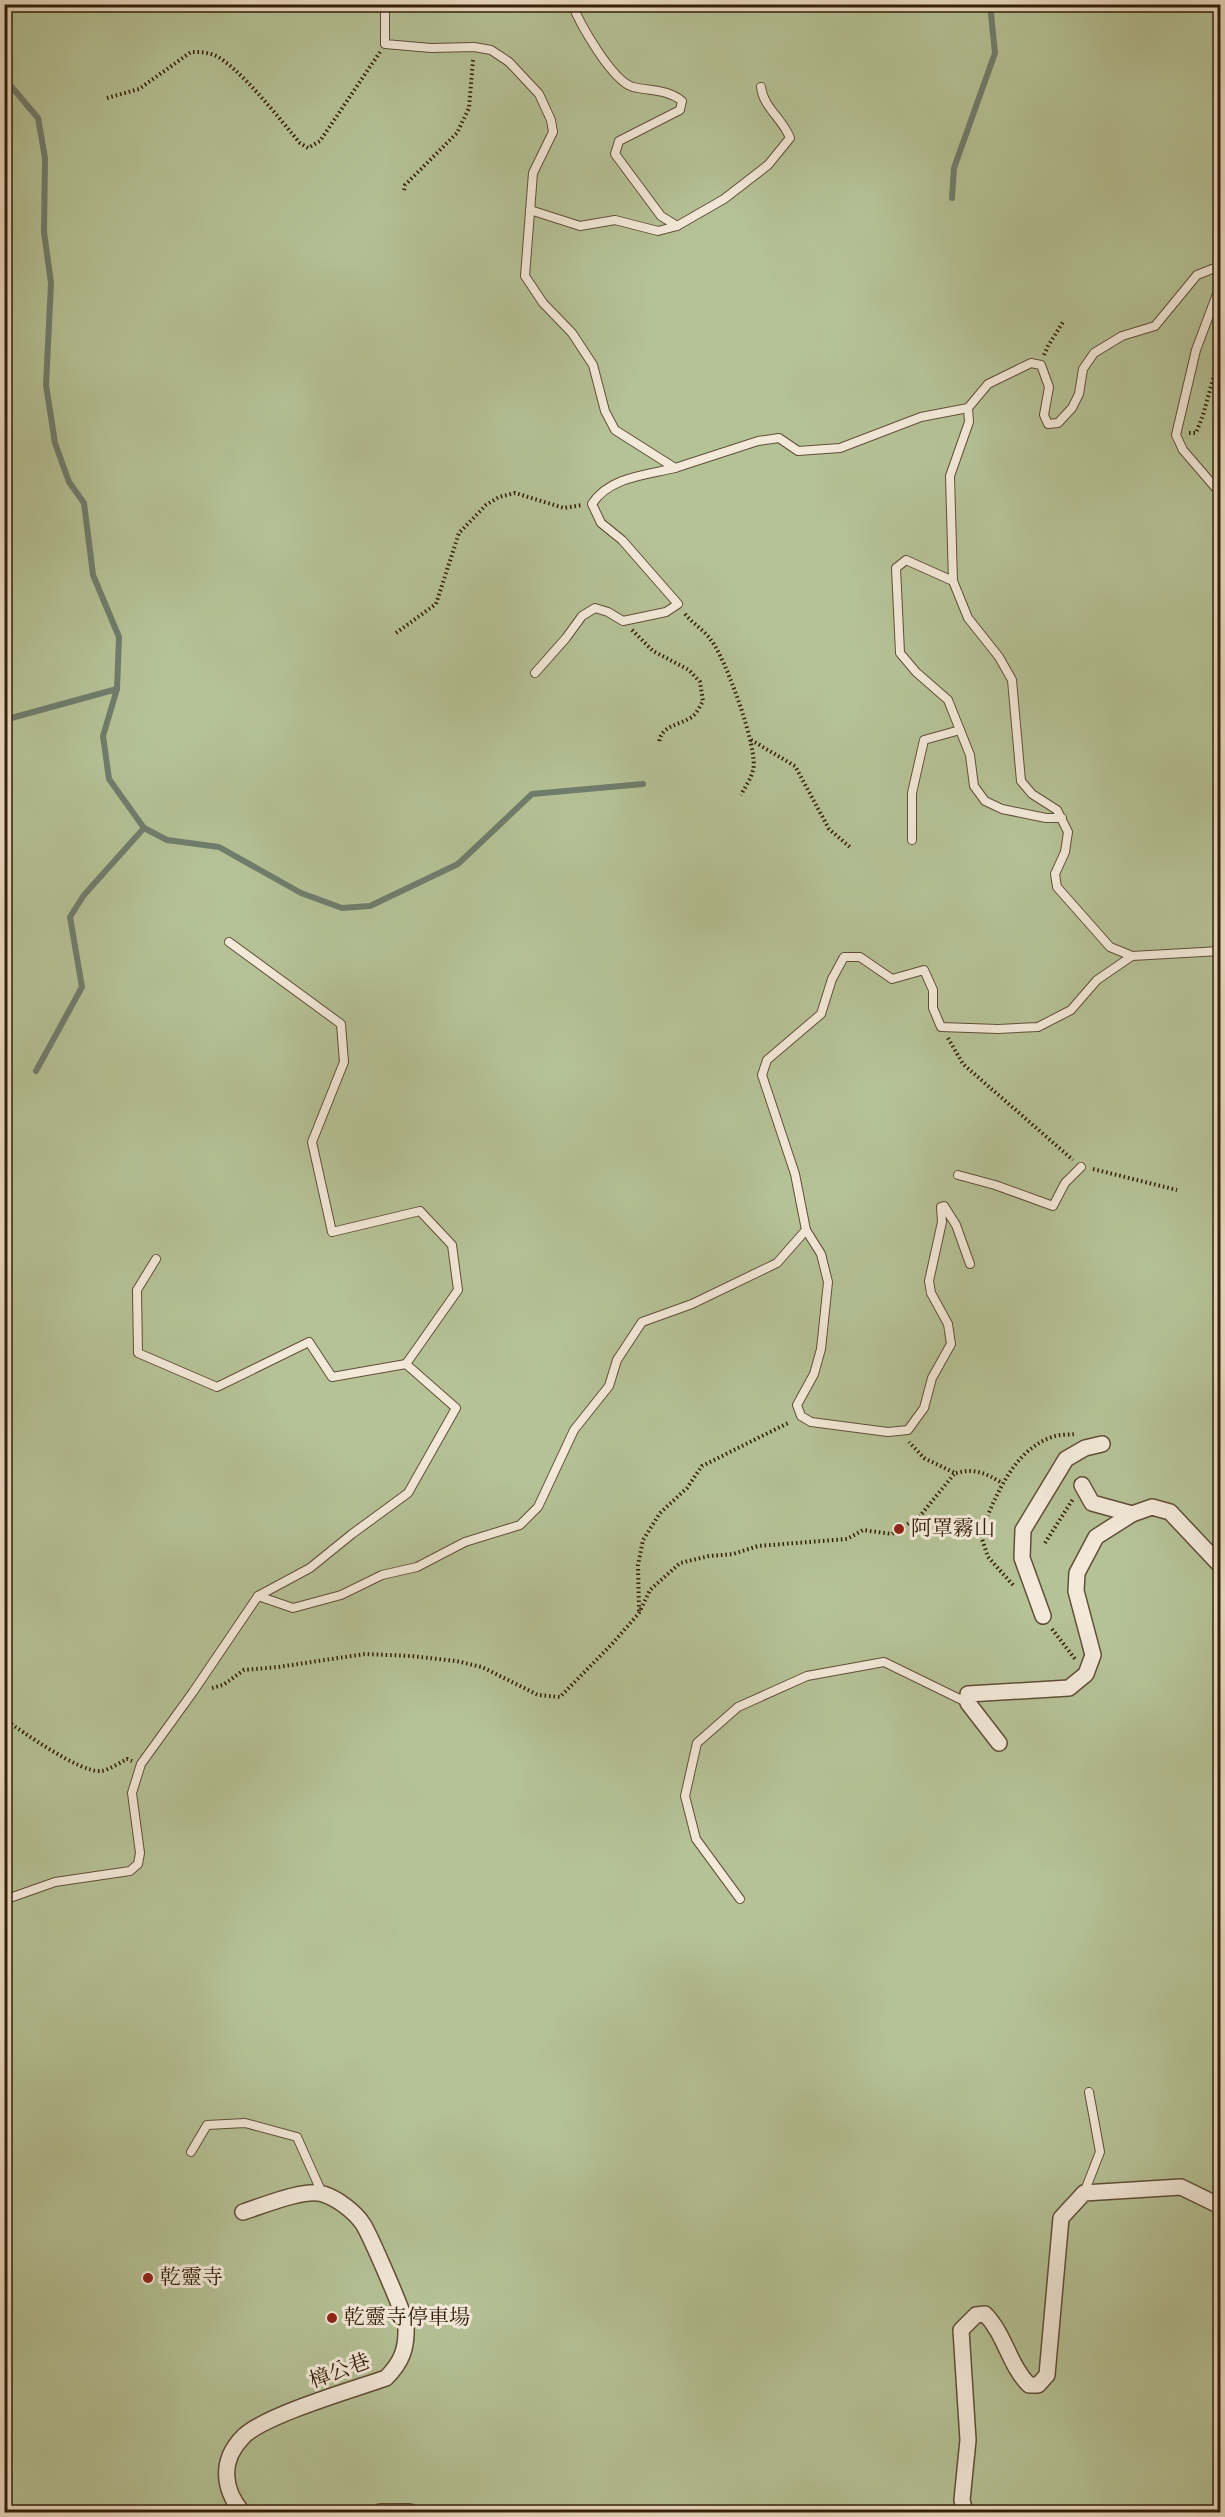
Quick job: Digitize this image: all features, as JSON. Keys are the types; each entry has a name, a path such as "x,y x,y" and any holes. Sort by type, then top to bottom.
{"street":[{"path":"1043,1616 1022,1558 1023,1530 1066,1459 1085,1448 1102,1444"},
{"path":"1082,1485 1092,1503 1132,1514"},
{"path":"999,1743 968,1704 968,1694 1069,1688 1086,1674 1093,1655 1076,1591 1077,1573 1096,1537 1132,1514 1152,1508 1170,1512 1221,1565"},
{"path":"965,2512 962,2500 968,2440 962,2330 976,2315 985,2314 994,2323 1020,2376 1029,2385 1038,2385 1047,2375 1061,2218 1084,2193 1181,2187 1221,2206"},
{"path":"243,2212 303,2194 322,2193"},
{"name":"樟公巷","path":"242,2512 227,2489 228,2461 242,2437 265,2422 386,2378 400,2363 406,2340 406,2322 362,2223 345,2206 322,2193"},
{"path":"380,2512 410,2512"}],"lane":[{"path":"386,4 385,44 431,48 474,47 490,50 509,62 539,94 551,120 553,132 533,172 525,276 543,303 572,333 593,365 605,411 615,430 675,468"},
{"path":"572,4 578,21 612,71 630,86 672,93 682,100 680,110 619,141 615,154 662,216 677,226"},
{"path":"530,210 580,226 615,220 658,231 677,226 723,199 768,165 790,138 786,127 762,98 761,87"},
{"path":"535,673 567,638 582,616 595,608 608,612 623,621 666,612 678,604 622,540 602,523 592,504 597,495 611,484 675,468 758,441 779,438 798,451 840,447 921,417 968,408 988,384 1031,363 1041,365 1049,387 1044,415 1048,424 1058,423 1072,408 1079,394 1083,369 1094,353 1122,336 1155,326 1197,275 1221,266"},
{"path":"1221,286 1196,350 1176,435 1183,450 1221,493"},
{"path":"968,408 969,422 950,476 953,581 968,618 999,657 1012,680 1021,781 1032,794 1057,810 1068,832 1065,852 1055,874 1057,887 1110,947 1132,956 1221,951"},
{"path":"953,581 906,560 896,568 900,653 916,672 948,700 970,755 974,786 985,801 1002,809 1062,819"},
{"path":"912,840 912,793 924,740 960,730"},
{"path":"156,1260 136,1290 138,1353 217,1387 309,1342 332,1377 406,1364 458,1290 452,1245 420,1211 332,1232 312,1142 344,1062 341,1024 230,942"},
{"path":"970,1264 957,1225 944,1206 941,1207 942,1222 929,1281 931,1293 948,1324 951,1344 932,1378 924,1407 908,1430 888,1432 811,1422 801,1416 797,1405 814,1374 821,1349 828,1282 821,1254 806,1230 795,1174 762,1075 767,1060 821,1014 832,979 844,957 860,957 892,979 924,970 933,990 933,1008 941,1028 998,1029 1038,1027 1071,1010 1097,980 1132,956"},
{"path":"958,1175 995,1185 1053,1206 1065,1183 1081,1167"},
{"path":"258,1596 293,1608 341,1595 382,1575 417,1567 465,1542 520,1525 538,1507 574,1430 609,1386 618,1360 642,1322 692,1304 777,1263 806,1230"},
{"path":"4,1900 55,1882 130,1871 138,1864 140,1853 132,1792 141,1764 194,1692 258,1596 310,1568 408,1493 456,1408 406,1364"},
{"path":"740,1899 696,1839 685,1796 697,1743 738,1707 807,1676 884,1662 968,1704"},
{"path":"1084,2193 1100,2152 1089,2092"},
{"path":"191,2152 207,2125 245,2123 297,2137 322,2193"}],"path":[{"path":"107,98 139,89 191,52 201,51 216,55 240,75 300,143 308,148 320,141 385,44"},
{"path":"404,190 405,185 457,133 469,108 474,47"},
{"path":"1041,365 1048,346 1063,322"},
{"path":"1176,435 1196,433 1221,354"},
{"path":"396,633 436,604 459,533 486,505 499,497 515,493 564,508 592,504"},
{"path":"678,604 692,623 712,640 737,696 751,740 754,769 741,795"},
{"path":"623,621 653,651 689,670 700,682 703,701 694,716 665,729 660,736 659,743"},
{"path":"751,740 795,766 829,829 851,848"},
{"path":"4,880 7,890 4,899"},
{"path":"941,1028 963,1064 1081,1167 1177,1190"},
{"path":"639,1613 638,1565 641,1548 643,1540 660,1513 687,1488 702,1466 801,1416"},
{"path":"908,1430 909,1444 916,1451 924,1458 955,1473"},
{"path":"194,1692 223,1685 244,1670 364,1654 456,1661 482,1667 538,1695 560,1697 639,1613 650,1590 680,1563 709,1556 733,1554 758,1546 847,1539 863,1530 892,1534 920,1516 955,1473 968,1470 986,1473 1002,1483"},
{"path":"4,1719 35,1740 85,1768 102,1771 127,1759 141,1764"}],"green space":[{"path":"5,5 1220,5 1220,2512 5,2512"}],"waterway":[{"path":"952,198 954,168 995,53 990,4"},
{"path":"4,45 10,85 38,118 45,158 44,232 51,283 46,385 55,443 69,482 84,503 93,575 119,637 117,689 103,736 109,779 144,828 167,840 219,847 301,893 342,908 370,906 458,864 532,794 643,784"},
{"path":"4,720 117,689"},
{"path":"36,1071 82,987 70,917 84,895 144,828"}],"place":[{"name":"阿罩霧山","path":"899,1529"},
{"name":"乾靈寺","path":"148,2278"},
{"name":"乾靈寺停車場","path":"332,2318"}]}
